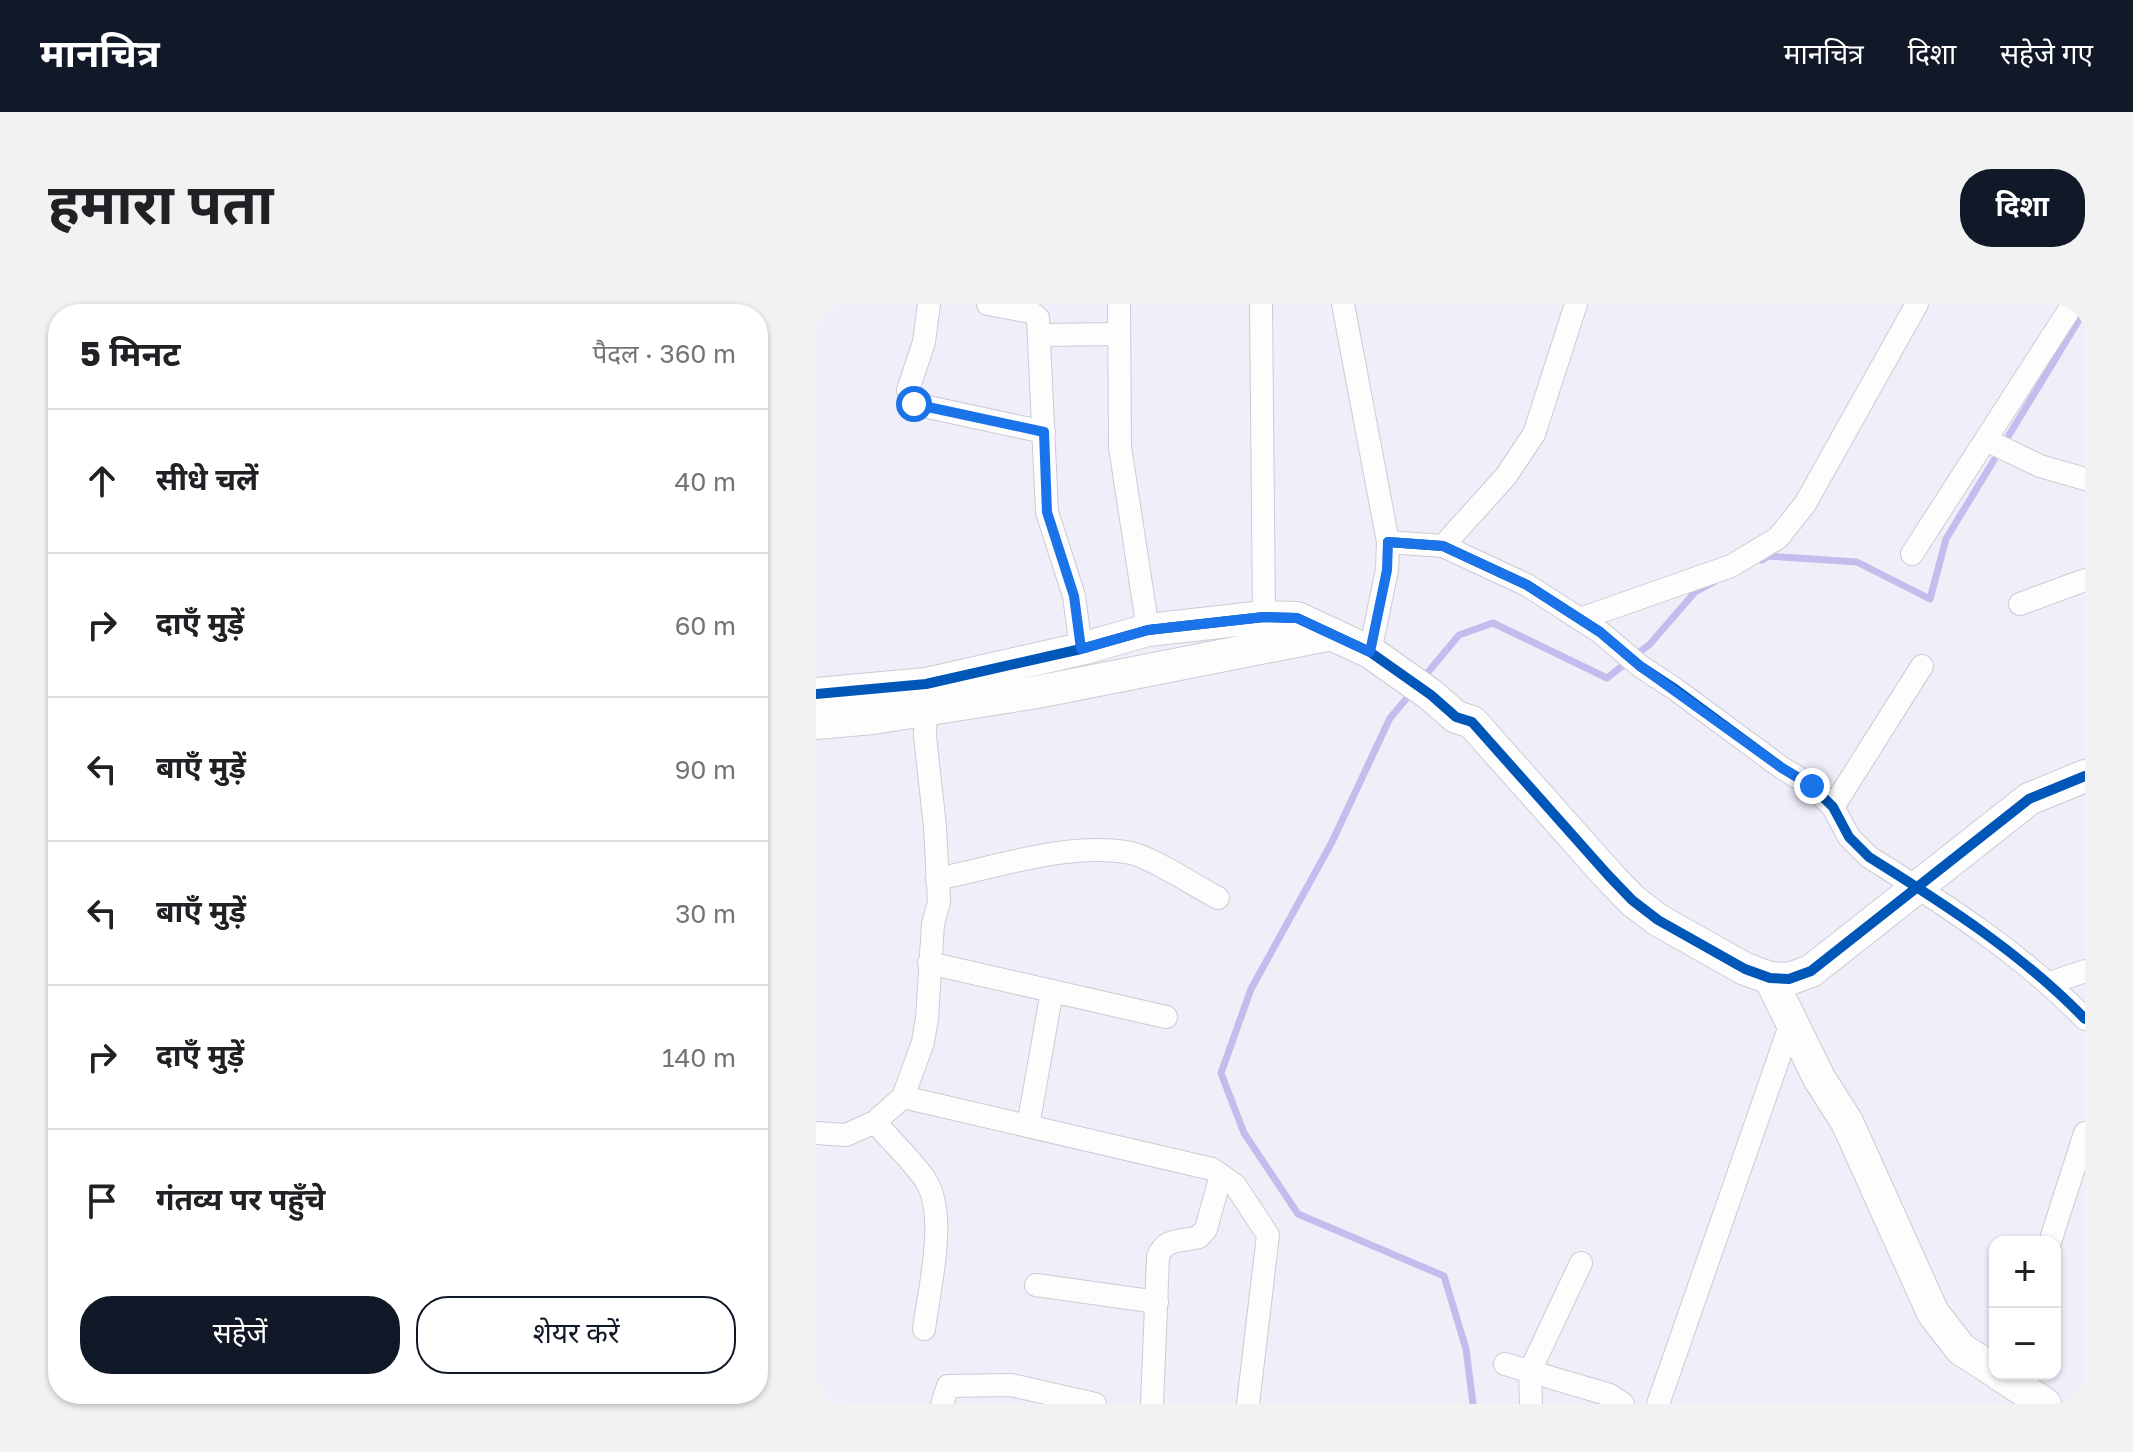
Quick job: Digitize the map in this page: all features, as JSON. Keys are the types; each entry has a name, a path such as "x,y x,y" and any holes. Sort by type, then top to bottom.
{"street":[{"path":"929,304 924,342 908,390 914,404 1044,432"},
{"path":"988,304 1031,312 1038,318 1047,512 1074,596 1081,649"},
{"path":"1119,304 1120,447 1148,630"},
{"path":"1261,304 1264,617"},
{"path":"1343,304 1388,542 1387,570 1370,652"},
{"path":"1443,546 1506,476 1534,434 1576,304"},
{"path":"1580,619 1731,566 1778,538 1805,504 1917,304"},
{"path":"1912,554 2073,304"},
{"path":"1041,335 1118,334"},
{"path":"1986,440 2040,466 2085,479"},
{"path":"1388,542 1443,546 1527,585 1600,632 1640,666 1782,768 1812,786 1833,807 1849,837 1869,857 2014,954 2050,983 2085,1019"},
{"path":"2020,604 2085,580"},
{"path":"816,694 926,684 1081,649 1148,630 1264,617 1297,618 1370,652 1431,695 1456,717 1472,722 1632,900 1687,937 1745,969 1780,998 1819,1078 1847,1122 1933,1313 1961,1349 1989,1368"},
{"path":"816,723 1037,692 1332,634"},
{"path":"1833,807 1922,666"},
{"path":"816,1133 846,1135 875,1122 903,1097 923,1042 929,963 939,902 925,736 926,709"},
{"path":"1926,893 1996,823 2029,799 2085,776"},
{"path":"1658,1404 1780,998 1789,979 1811,971 1926,893 2036,811 2085,791"},
{"path":"937,879 1058,854 1102,850 1134,854 1218,898"},
{"path":"929,963 1166,1017"},
{"path":"2050,983 2085,971"},
{"path":"1028,1126 1052,991"},
{"path":"903,1097 1212,1169 1235,1185 1268,1235 1248,1404"},
{"path":"875,1122 926,1180 936,1205 937,1225 924,1329"},
{"path":"2052,1236 2085,1133"},
{"path":"1152,1404 1158,1257 1168,1242 1199,1237 1206,1229 1221,1175"},
{"path":"1531,1404 1530,1371 1581,1263"},
{"path":"1036,1285 1157,1302"},
{"path":"1505,1364 1610,1395 1623,1404"},
{"path":"2008,1380 2045,1404"},
{"path":"942,1404 948,1386 1011,1385 1095,1404"}],"waterway":[{"path":"2009,435 2085,310"},
{"path":"1762,560 1768,556 1857,562 1930,599 1946,539 1994,460"},
{"path":"1423,678 1459,635 1493,623 1607,678 1650,644 1695,592 1714,582"},
{"path":"1413,691 1390,718 1332,842 1251,989 1221,1073 1244,1133 1298,1214 1444,1276 1466,1349 1473,1404"}],"cycle path":[{"path":"1388,542 1443,546 1527,585 1600,632 1640,666 1782,768 1812,786 1833,807 1849,837 1869,857 2009,951 2085,1019"},
{"path":"816,694 926,684 1081,649 1148,630 1264,617 1297,618 1370,652 1431,695 1456,717 1472,722 1632,900 1658,920 1745,969 1770,978 1789,979 1811,971 2029,799 2085,776"}],"route":[{"path":"914,404 921,408 1044,432 1047,512 1074,596 1081,649 1148,630 1264,617 1297,618 1370,652 1387,570 1388,542 1443,546 1527,585 1600,632 1640,666 1782,768 1812,786"}]}
